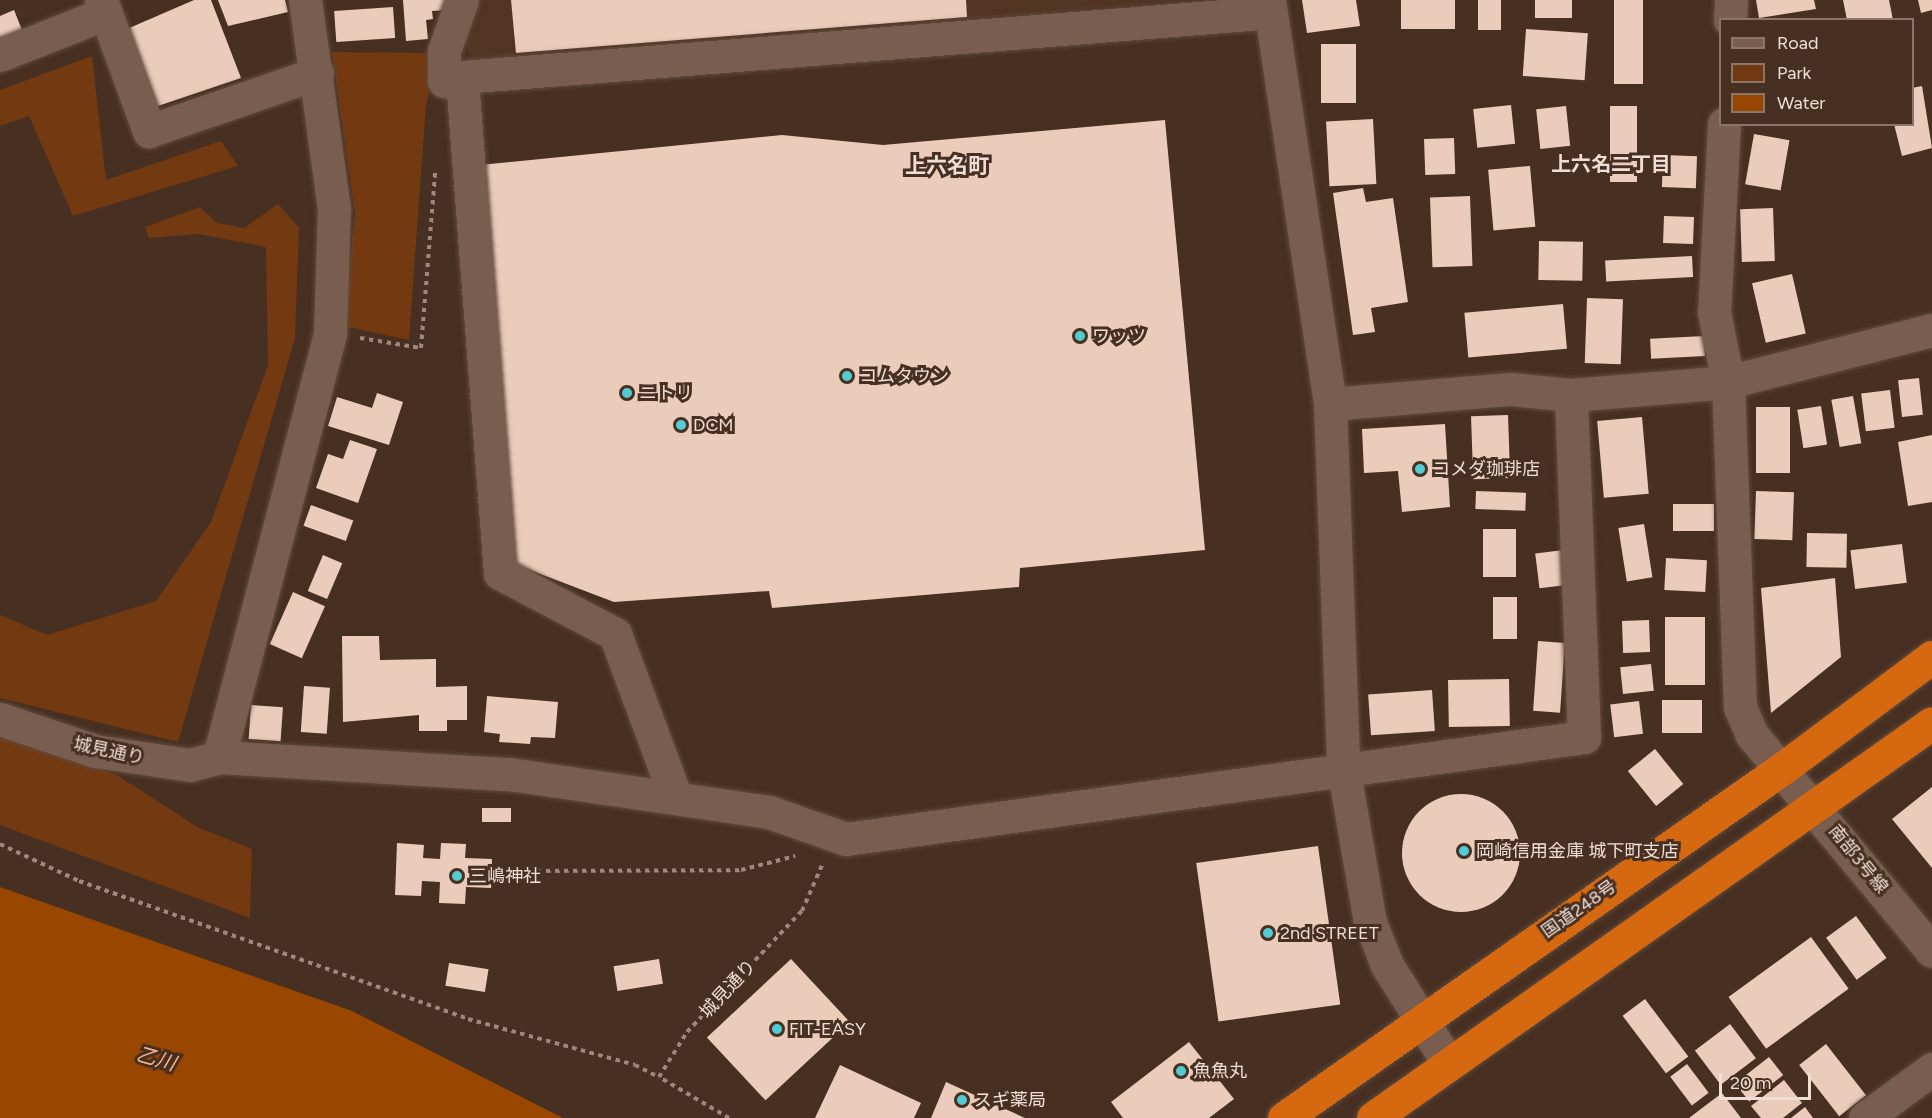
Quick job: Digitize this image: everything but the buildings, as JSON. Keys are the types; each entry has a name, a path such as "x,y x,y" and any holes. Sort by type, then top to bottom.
{"highway":[{"name":"国道248号","path":"1284,1118 1418,1021 1783,768 1932,657"},
{"path":"1373,1118 1447,1061 1816,808 1932,723"}],"street":[{"path":"219,757 330,333 334,208 317,73 305,0"},
{"path":"444,81 444,51 462,0"},
{"path":"675,798 615,634 500,573 462,77 1248,14 1245,0"},
{"path":"1269,0 1330,404 1343,766 1370,922 1418,1021 1447,1061"},
{"path":"1730,18 1731,0"},
{"path":"0,55 104,7 149,131 317,73"},
{"name":"南部3号線","path":"1724,126 1713,312 1728,382 1740,707 1752,735 1783,768 1932,951"},
{"path":"1330,404 1510,389 1571,395 1728,382 1932,330"},
{"name":"城見通り","path":"0,719 95,751 190,765 219,757 509,774 769,812 846,839 1343,766 1584,736 1571,395"},
{"path":"1865,1118 1932,1069"}],"path":[{"path":"330,333 422,348 436,162"},
{"path":"0,844 79,881 468,1019 635,1065 729,1118"},
{"path":"492,871 741,870 804,856"},
{"name":"城見通り","path":"659,1077 687,1032 802,911 825,858 815,857"}],"shaded area":[{"path":"471,0 1179,0 474,65 463,40"}],"green space":[{"path":"332,52 439,53 426,105 409,340 343,326 355,213"},
{"path":"92,56 106,180 221,141 238,166 73,216 29,116 0,126 0,90"},
{"path":"278,204 299,228 295,338 178,742 0,698 0,615 47,635 156,601 211,522 268,365 266,247 198,234 149,238 145,227 200,207 217,223 244,228"},
{"path":"0,736 117,775 199,828 252,849 250,918 0,825"}],"water":[{"name":"乙川","path":"0,887 352,1011 563,1118 0,1118"}],"place":[{"name":"ワッツ","path":"1080,336"},
{"name":"コムタウン","path":"847,376"},
{"name":"ニトリ","path":"627,393"},
{"name":"DCM","path":"681,425"},
{"name":"コメダ珈琲店","path":"1420,469"},
{"name":"岡崎信用金庫 城下町支店","path":"1464,851"},
{"name":"三嶋神社","path":"457,876"},
{"name":"2nd STREET","path":"1268,933"},
{"name":"FIT-EASY","path":"777,1029"},
{"name":"魚魚丸","path":"1181,1071"},
{"name":"スギ薬局","path":"962,1100"}],"district":[{"name":"上六名二丁目","path":"1611,164"},
{"name":"上六名町","path":"947,166"}]}
